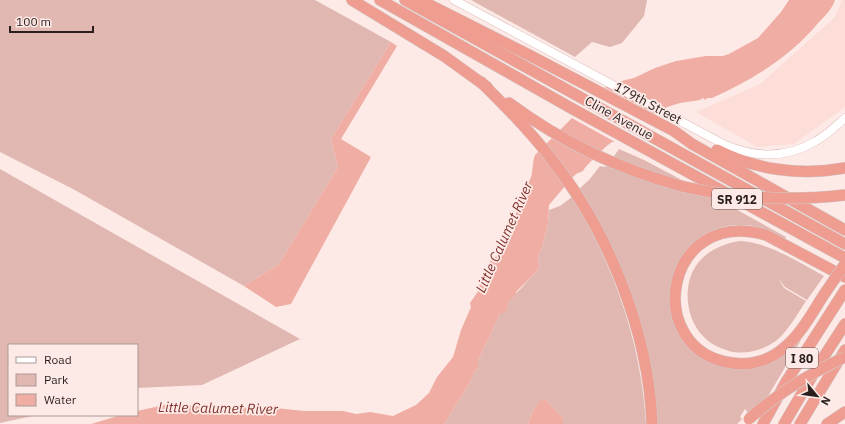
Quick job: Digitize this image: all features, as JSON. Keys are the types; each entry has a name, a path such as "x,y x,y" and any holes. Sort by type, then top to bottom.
{"highway":[{"path":"352,0 444,56 541,125 573,144 614,164 682,186 726,194 760,198 803,198 845,194"},
{"name":"Cline Avenue","path":"380,0 571,108 845,258"},
{"name":"Cline Avenue","path":"405,0 845,244"},
{"path":"419,0 674,131 726,155 778,170 806,171 836,170 845,168"},
{"path":"481,82 532,135 556,165 577,196 607,251 630,308 639,341 647,380 652,424"},
{"path":"674,131 692,144 845,230"},
{"path":"845,264 825,293 795,338 770,357 761,361 737,364 722,361 707,355 689,339 683,330 674,303 678,275 688,257 704,241 728,231 754,231 766,235 845,278"},
{"name":"I 80","path":"763,424 786,382 844,292"},
{"name":"I 80","path":"784,424 821,361 845,324"},
{"path":"800,424 845,350"},
{"path":"747,421 791,387 824,366 845,357"},
{"path":"827,424 845,412"}],"street":[{"name":"179th Street","path":"454,0 731,147 748,153 767,155 788,153 817,141 845,118"}],"shaded area":[{"path":"842,0 845,0 845,107 794,144 757,147 696,112 760,84 835,17"}],"green space":[{"path":"0,0 315,0 391,42 331,139 338,167 279,264 244,286 73,189 0,152"},
{"path":"471,0 647,0 644,16 622,43 610,47 592,42 575,57"},
{"path":"619,149 680,179 681,182 612,159"},
{"path":"600,166 607,166 660,185 714,197 786,237 785,239 758,227 746,225 717,229 698,239 683,254 674,273 670,294 672,315 680,335 696,353 716,365 740,369 766,365 788,352 800,339 801,340 754,420 745,409 740,417 742,419 737,424 654,424 645,354 578,190 589,180"},
{"path":"0,169 300,339 202,385 138,388 138,344 8,344 8,416 32,416 0,423"},
{"path":"572,197 601,250 623,306 638,364 646,424 563,424 563,418 545,399 536,406 528,424 444,424 468,386 473,373 478,368 478,361 499,315 507,308 509,299 537,271 539,267 538,256 542,248 548,223 549,210 560,206"},
{"path":"740,241 751,242 773,249 824,276 807,300 785,287 778,278 784,288 806,301 789,327 777,340 759,350 739,353 719,348 705,338 697,329 689,310 688,290 693,271 702,258 717,248 729,243"}],"water":[{"name":"Little Calumet River","path":"789,0 835,0 828,12 808,34 784,56 756,75 712,98 707,98 705,100 703,98 700,100 680,103 667,107 618,141 609,144 583,171 576,174 572,178 549,205 548,223 542,248 538,256 539,267 537,271 517,291 514,297 509,300 506,311 499,315 478,361 478,368 473,373 468,386 444,424 91,424 118,416 138,416 138,411 164,405 234,408 267,407 304,411 343,411 356,414 370,412 393,416 416,405 429,393 437,377 453,357 461,330 471,307 470,303 479,290 479,286 491,260 499,254 505,239 515,230 514,225 507,225 508,221 511,219 514,220 515,218 518,198 525,191 524,186 530,180 535,155 601,89 634,78 655,68 676,61 729,54 758,38 781,12"},
{"path":"391,42 397,46 341,139 371,157 291,304 276,307 244,286 279,264 338,167 331,139"},
{"path":"545,399 563,418 563,424 528,424 537,405 541,400"}],"pier":[{"path":"602,86 657,115 633,134 617,143 570,117 588,96"}]}
